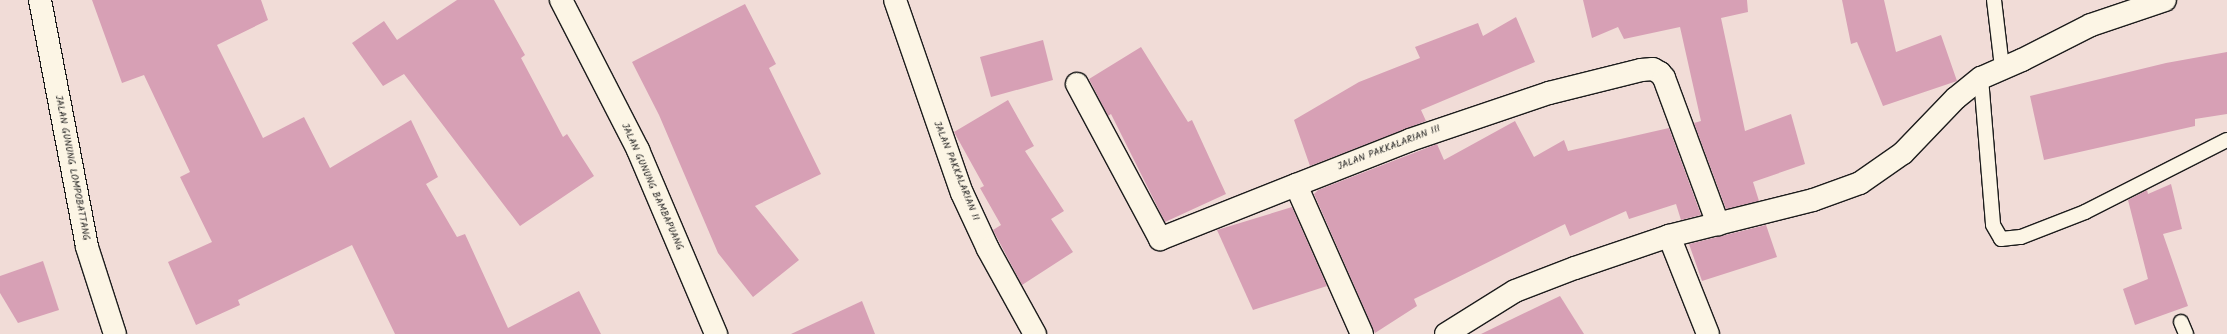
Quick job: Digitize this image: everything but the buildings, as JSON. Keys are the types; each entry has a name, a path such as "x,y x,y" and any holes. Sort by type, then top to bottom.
{"street":[{"name":"JALAN GUNUNG LOMPOBATTANG","path":"40,0 87,247 115,334"},
{"name":"JALAN GUNUNG BAMBAPUANG","path":"561,0 638,150 716,334"},
{"name":"JALAN PAKKALARIAN II","path":"895,0 962,193 988,249 1035,334"},
{"path":"1448,334 1515,291 1669,236 1813,200 1860,182 1903,153 1956,98 1981,78 2002,67 2022,60 2091,25 2165,0"},
{"name":"JALAN PAKKALARIAN III","path":"1077,84 1160,239 1477,115 1549,93 1641,70 1653,69 1664,78 1718,224"},
{"path":"1296,185 1362,334"},
{"path":"1669,236 1708,334"}],"lane":[{"path":"1994,0 2002,67"},
{"path":"1981,78 1993,225 2002,239 2021,237 2085,212 2227,140"}]}
